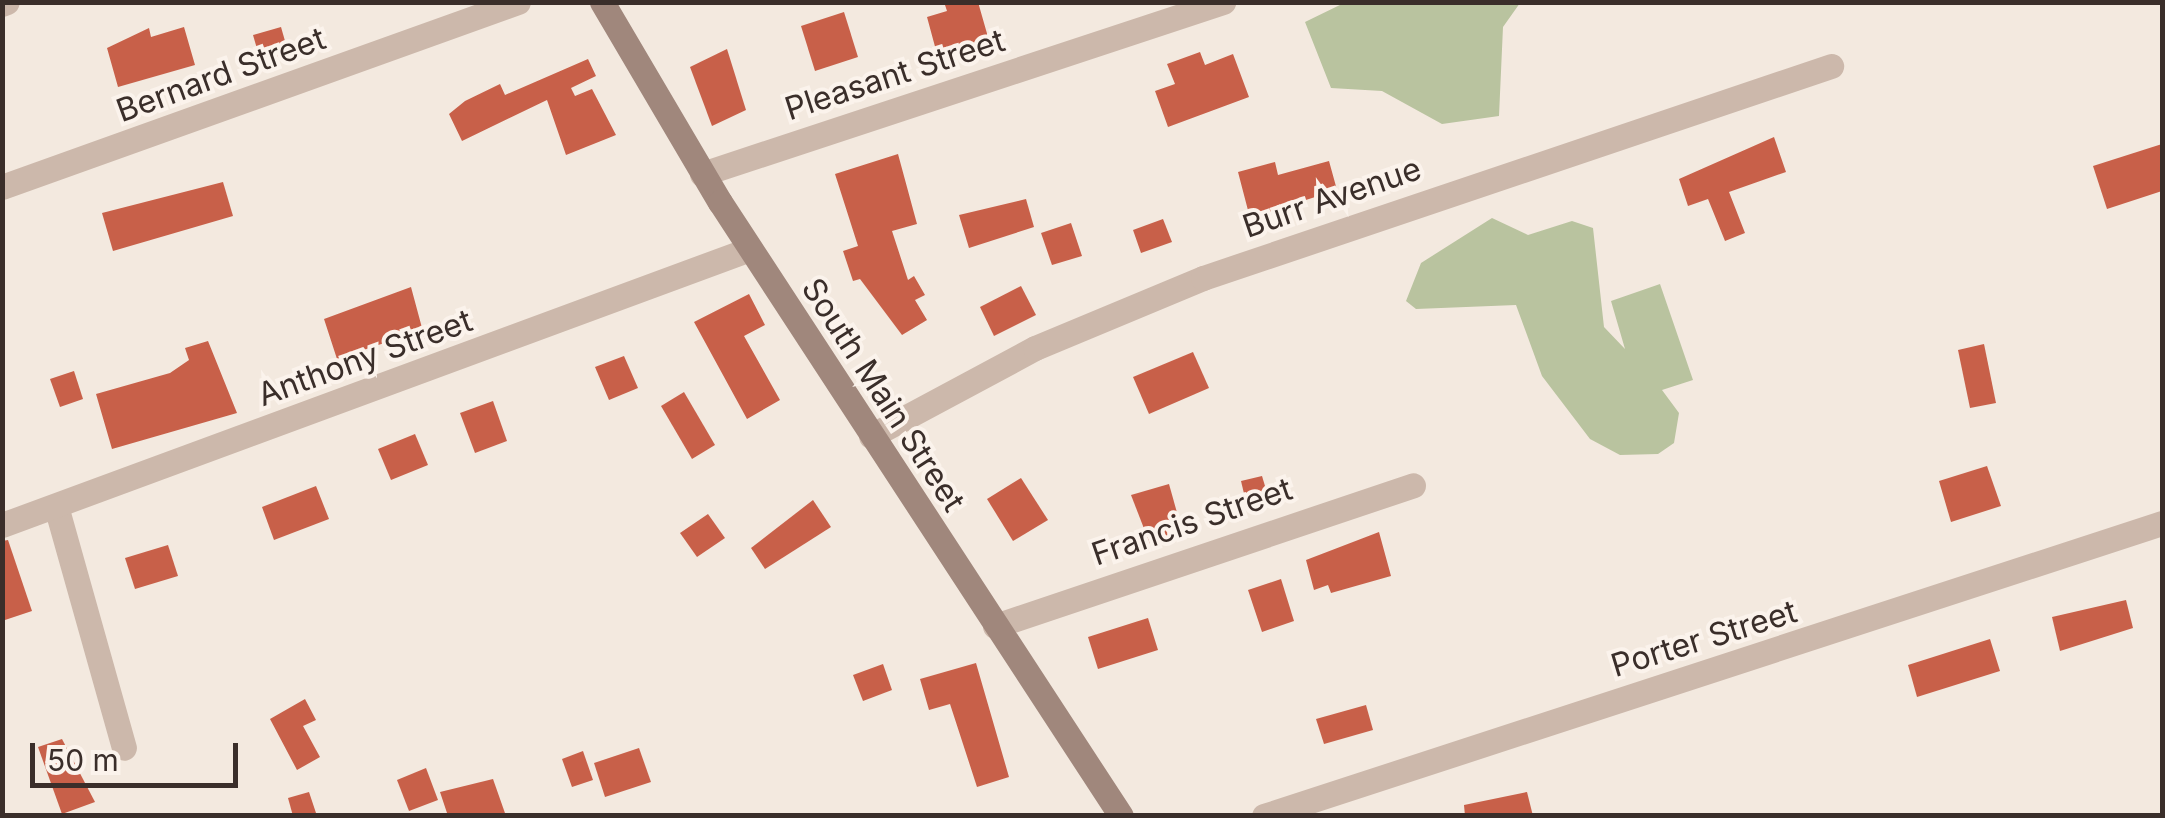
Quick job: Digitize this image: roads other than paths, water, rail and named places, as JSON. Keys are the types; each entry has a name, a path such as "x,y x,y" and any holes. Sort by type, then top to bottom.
{"main road":[{"name":"South Main Street","path":"602,2 702,174 1121,816"}],"street":[{"name":"Bernard Street","path":"2,186 518,2"},
{"name":"Pleasant Street","path":"702,174 1223,2"},
{"name":"Burr Avenue","path":"871,436 1035,348 1218,272 1830,66"},
{"name":"Anthony Street","path":"2,525 750,249"},
{"name":"Francis Street","path":"995,626 1413,485"},
{"path":"56,506 124,748"},
{"name":"Porter Street","path":"1264,816 2162,523"}]}
